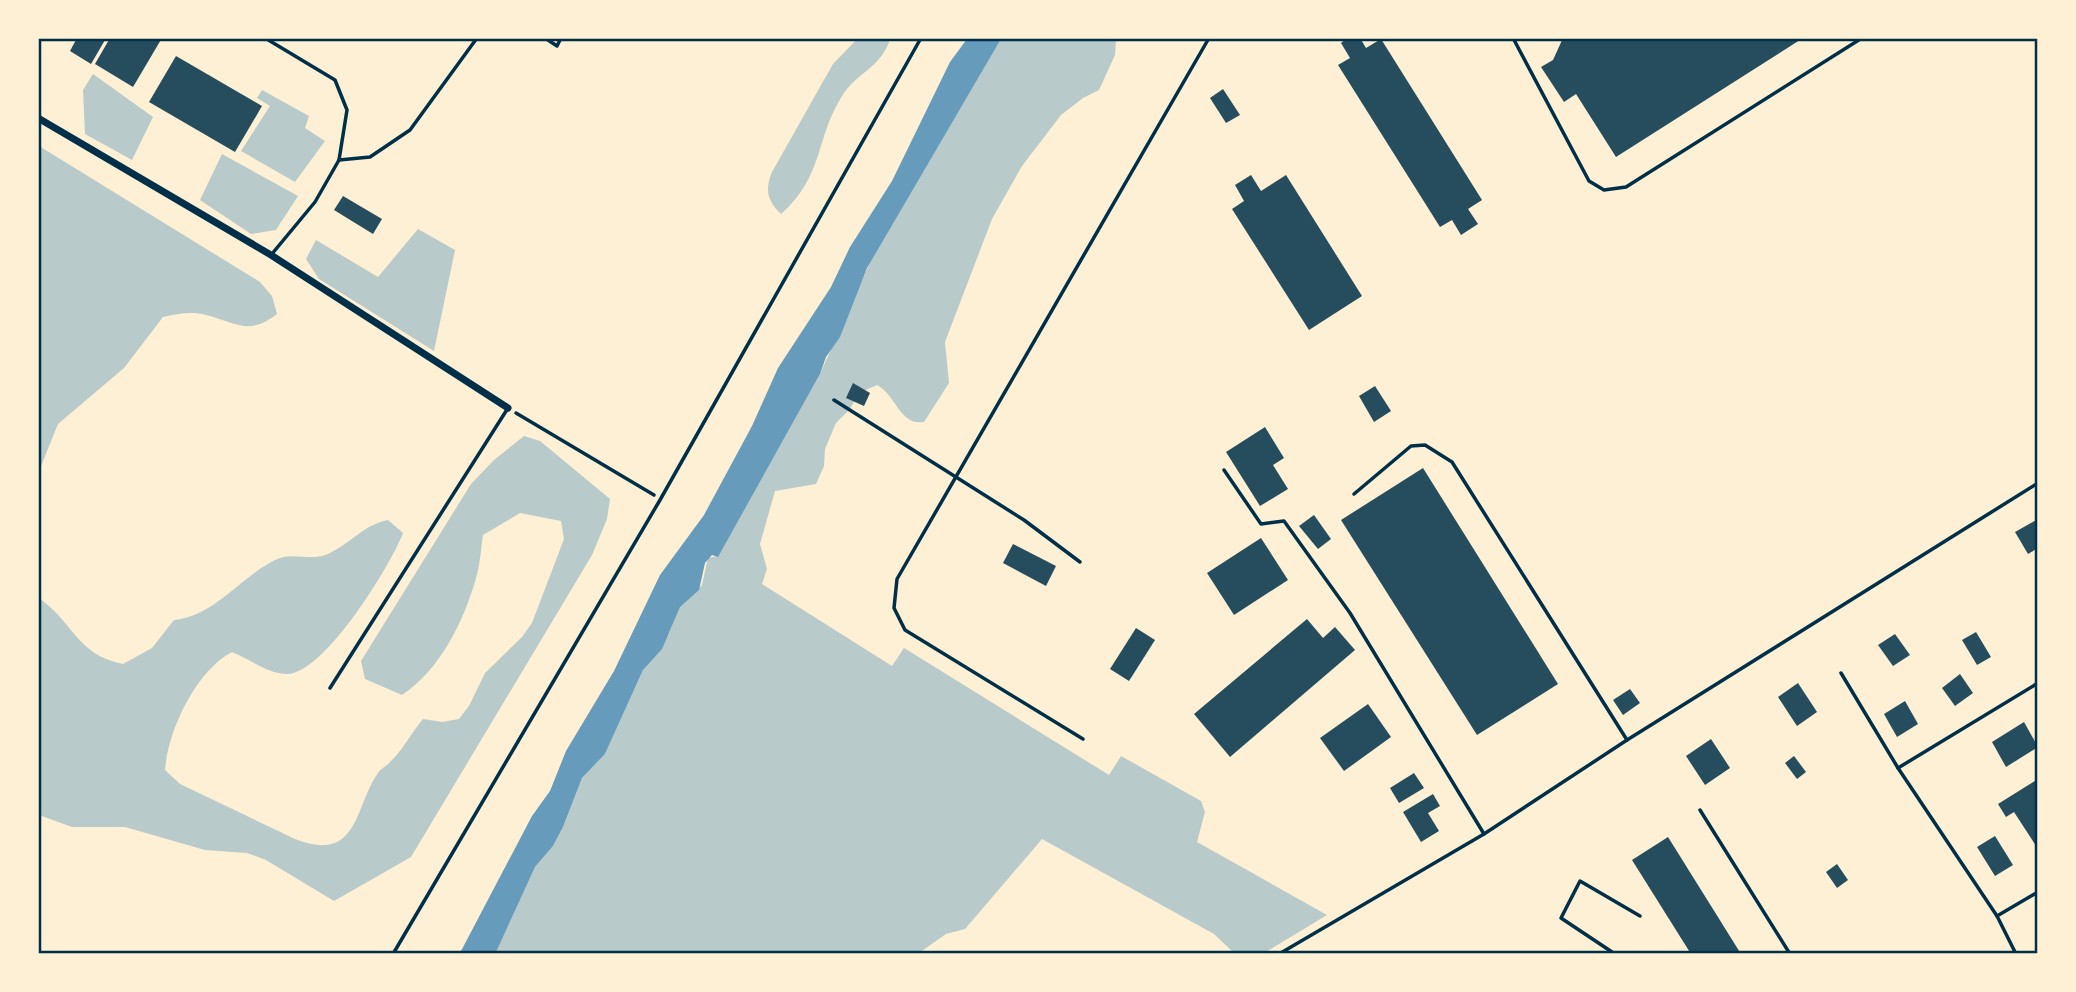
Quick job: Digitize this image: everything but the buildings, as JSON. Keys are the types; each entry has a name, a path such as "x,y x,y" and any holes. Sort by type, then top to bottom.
{"street":[{"path":"38,118 271,255 508,408"}],"lane":[{"path":"265,38 335,80 347,110 339,160 315,202 271,255"},
{"path":"339,160 370,157 410,130 477,38"},
{"path":"545,38 557,46 561,38"},
{"path":"393,954 660,499 921,38"},
{"path":"1083,739 905,630 894,608 897,579 1209,38"},
{"path":"1513,38 1589,181 1604,190 1626,187 1862,38"},
{"path":"834,400 1024,520 1080,562"},
{"path":"330,688 508,408"},
{"path":"1354,494 1411,446 1425,445 1452,462 1627,740"},
{"path":"1224,470 1261,524 1284,521 1350,613 1484,834"},
{"path":"1279,954 1484,834 1627,740 2038,484"},
{"path":"1841,673 1898,768 1997,916 2014,953"},
{"path":"1898,768 2038,683"},
{"path":"1700,810 1790,954"},
{"path":"1615,954 1561,918 1580,881 1640,916"},
{"path":"1997,916 2038,892"}],"path":[{"path":"508,408 660,499"}],"shaded area":[{"path":"858,38 890,39 881,57 842,96 833,112 805,186 781,214 769,195 768,184 772,172 833,64"},
{"path":"1001,39 1116,39 1115,55 1099,90 1083,98 1061,115 1022,166 992,219 945,342 949,383 924,422 909,419 877,385 859,393 850,409 836,423 825,449 824,466 816,484 775,491 760,544 767,569 762,584 892,666 904,648 1109,775 1121,756 1201,801 1205,812 1197,842 1327,915 1264,953 1234,953 1214,934 1042,839 965,929 946,934 919,953 494,954 535,867 553,846 563,827 582,778 605,754 643,670 669,633 679,607 702,585 708,558 718,556 820,374 872,258"},
{"path":"93,74 153,117 132,160 85,134 83,90"},
{"path":"262,90 309,116 305,128 325,141 295,182 241,151 270,106 257,98"},
{"path":"39,146 260,282 272,296 277,314 258,325 250,326 195,313 163,317 124,368 58,424 39,471"},
{"path":"222,154 298,196 276,230 251,234 200,200"},
{"path":"418,229 455,250 434,351 319,279 306,259 316,240 378,277"},
{"path":"524,436 540,441 610,499 607,519 592,555 411,857 334,901 266,860 247,853 205,850 125,827 72,827 39,815 39,598 85,646 108,660 123,664 152,648 174,620 189,617 214,604 275,560 288,556 315,557 328,554 371,526 388,520 403,533 385,569 336,639 301,670 286,674 265,668 232,652 219,661 196,687 178,720 167,754 165,770 180,784 295,839 316,845 332,844 343,838 352,828 378,773 398,753 423,719 442,722 459,719 469,706 485,673 522,637 532,623 564,539 561,521 520,513 483,535 477,573 465,611 449,643 416,685 402,695 365,679 361,661 471,484 494,460"}],"water":[{"path":"967,39 1001,39 867,268 840,337 826,357 820,374 718,557 712,555 705,563 699,590 680,607 662,649 643,670 605,754 582,778 563,827 553,846 535,867 496,952 460,953 532,816 550,791 566,751 614,671 660,575 704,515 752,426 778,368 831,287 850,247 892,181 950,62"}]}
